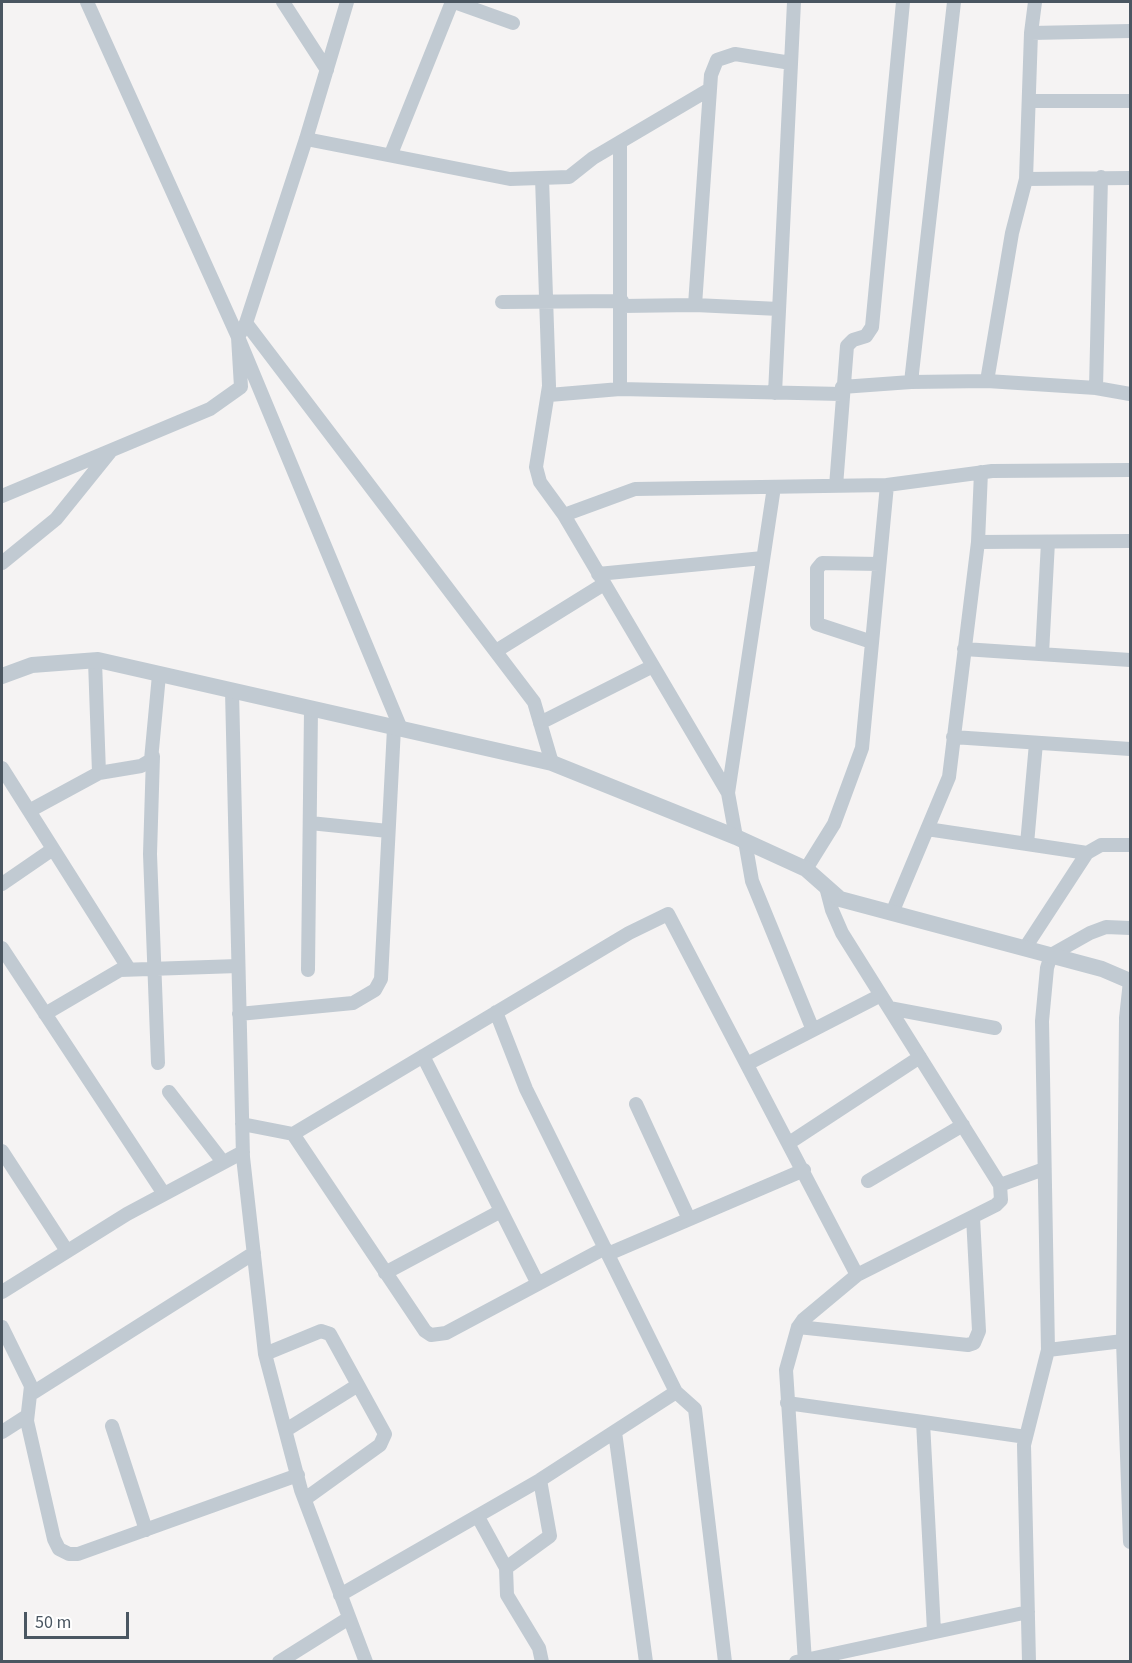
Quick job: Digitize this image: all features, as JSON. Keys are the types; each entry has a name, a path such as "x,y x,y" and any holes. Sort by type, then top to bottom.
{"street":[{"path":"87,2 238,338 397,729 388,831 381,980 375,990 353,1003 239,1014"},
{"path":"283,2 327,70"},
{"path":"2,496 210,409 241,387 238,338 246,323 306,139 347,2"},
{"path":"391,154 453,2 479,6 513,22"},
{"path":"775,393 794,2"},
{"path":"836,486 847,346 853,339 866,336 872,327 903,2"},
{"path":"911,382 954,2"},
{"path":"987,381 1012,232 1026,179 1031,33 1035,2"},
{"path":"1031,33 1131,31"},
{"path":"695,305 711,75 717,60 726,55 735,54 791,63"},
{"path":"306,139 510,179 569,177 620,142 710,89"},
{"path":"1029,101 1131,101"},
{"path":"620,142 622,303 620,388"},
{"path":"1096,388 1101,177"},
{"path":"542,178 549,395 536,475 564,515 728,793 752,881 813,1030"},
{"path":"1026,179 1131,178"},
{"path":"502,302 546,301 779,309"},
{"path":"246,323 534,702 552,763"},
{"path":"549,395 620,388 775,393 842,391 911,382 987,381 1096,388 1131,393"},
{"path":"2,564 56,519 112,450"},
{"path":"564,515 635,489 887,485 981,472 1131,470"},
{"path":"892,913 949,777 978,542 981,472"},
{"path":"806,869 834,824 862,748 887,485"},
{"path":"728,793 774,487"},
{"path":"978,542 1131,542"},
{"path":"1042,654 1048,542"},
{"path":"496,651 601,579 764,558"},
{"path":"872,642 816,624 817,569 822,563 879,564"},
{"path":"964,649 1131,660"},
{"path":"95,661 99,773"},
{"path":"2,676 32,665 95,661 552,763 741,839 806,869 840,899 1102,969 1130,981 1126,1018 1128,1070 1123,1341 1131,1542"},
{"path":"540,723 653,666"},
{"path":"158,1063 150,854 153,756 159,675"},
{"path":"232,692 243,1152 265,1354 305,1499 366,1662"},
{"path":"308,970 311,709"},
{"path":"953,737 1131,749"},
{"path":"1027,844 1036,742"},
{"path":"29,811 99,773 141,766 147,764 153,756"},
{"path":"2,768 129,969"},
{"path":"310,823 388,831"},
{"path":"927,829 1087,853"},
{"path":"1025,948 1087,853 1101,845 1131,845"},
{"path":"2,884 53,849"},
{"path":"826,887 832,910 842,933 1000,1185 1001,1200 973,1217 856,1275 798,1327 786,1370 802,1661 1028,1612"},
{"path":"242,1124 293,1134 629,933 668,914 804,1170 856,1275"},
{"path":"1029,1662 1026,1437 1048,1350 1042,1021 1047,968 1051,955 1097,930 1131,928"},
{"path":"2,948 164,1194"},
{"path":"45,1014 113,973 129,969 238,966"},
{"path":"747,1064 881,995"},
{"path":"889,1008 995,1028"},
{"path":"496,1012 526,1089 676,1392 694,1409 724,1662"},
{"path":"423,1056 538,1284"},
{"path":"789,1143 920,1057"},
{"path":"169,1092 223,1162"},
{"path":"636,1104 690,1219"},
{"path":"868,1181 963,1125"},
{"path":"293,1134 425,1331 432,1335 446,1333 538,1284 607,1251 690,1219 804,1170"},
{"path":"2,1151 6,1168 67,1251"},
{"path":"2,1292 164,1194 243,1152"},
{"path":"1000,1185 1044,1169"},
{"path":"385,1273 501,1211"},
{"path":"798,1327 968,1345 974,1343 979,1331 973,1217"},
{"path":"31,1394 254,1253"},
{"path":"2,1327 28,1377 31,1394 27,1416 54,1539 59,1549 69,1554 78,1554 298,1475"},
{"path":"265,1354 326,1331 330,1334 385,1434 384,1440 305,1499"},
{"path":"1048,1350 1123,1341"},
{"path":"286,1430 358,1385"},
{"path":"340,1595 540,1480 676,1392"},
{"path":"787,1403 1026,1437"},
{"path":"2,1432 27,1416"},
{"path":"923,1422 934,1631"},
{"path":"112,1426 146,1530"},
{"path":"615,1432 646,1662"},
{"path":"506,1568 550,1536 540,1480"},
{"path":"478,1516 506,1568 507,1595 539,1648 542,1662"},
{"path":"279,1662 349,1618"}]}
